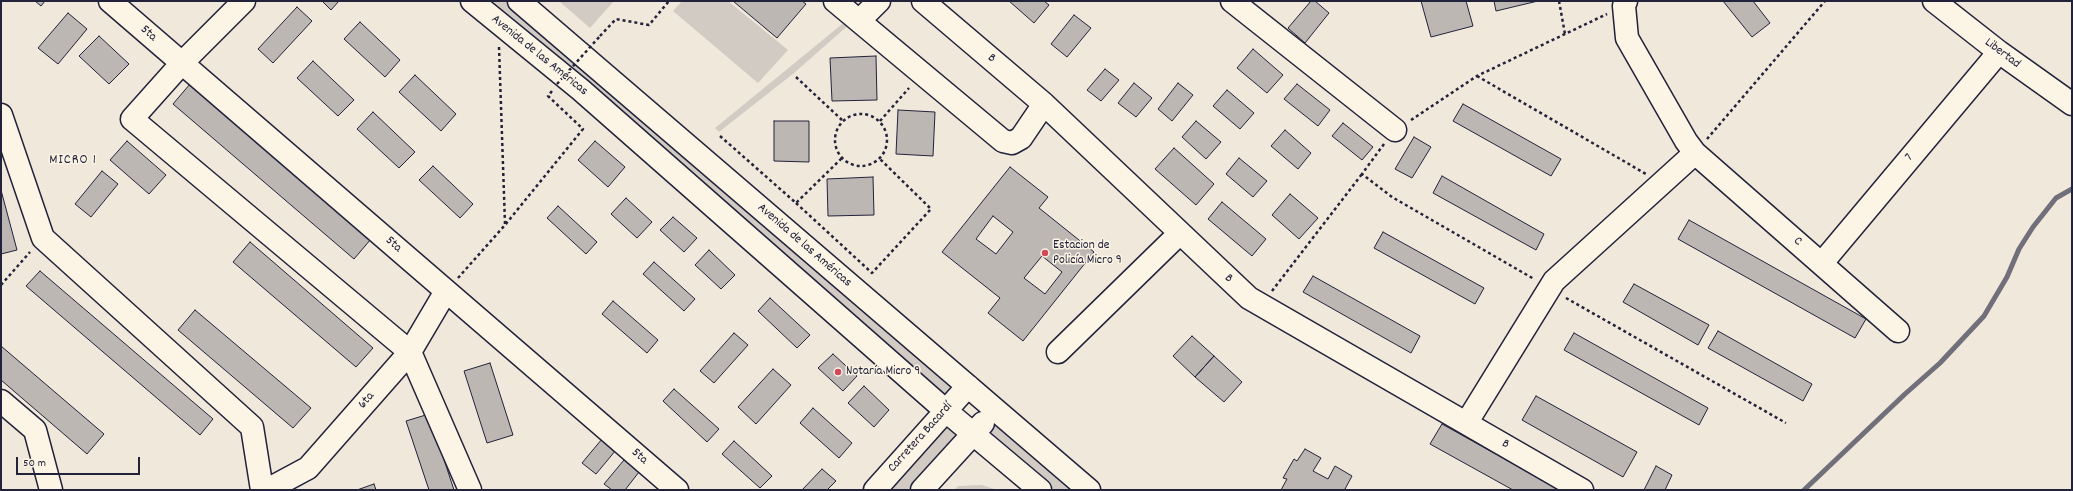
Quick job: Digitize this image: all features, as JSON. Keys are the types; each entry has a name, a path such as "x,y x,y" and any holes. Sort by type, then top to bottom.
{"street":[{"name":"5ta","path":"110,1 677,490"},
{"path":"244,1 182,63 132,119 410,352 470,490"},
{"name":"Avenida de las Américas","path":"472,1 581,90 946,411 1040,490"},
{"name":"Avenida de las Américas","path":"519,1 1089,490"},
{"path":"835,1 1003,141 1012,143 1021,138 1044,104"},
{"path":"859,21 879,1"},
{"name":"B","path":"923,1 1044,104 1238,290 1260,305 1467,422 1582,490"},
{"path":"1232,1 1395,130"},
{"name":"Libertad","path":"1934,1 1999,52 2072,104"},
{"name":"C","path":"1625,4 1627,38 1686,141 1695,153 1898,331"},
{"name":"7","path":"1822,263 1999,52"},
{"path":"1,115 43,238 252,427 262,490"},
{"path":"1467,422 1554,281 1695,153"},
{"path":"1058,352 1180,233"},
{"name":"6ta","path":"267,490 308,468 410,352 446,291"},
{"name":"Carretera Bacardí","path":"875,490 968,386"},
{"path":"1,401 35,430 51,490"},
{"path":"922,490 995,409"}],"path":[{"path":"446,291 505,225 583,129 548,96 557,84 616,19 648,25 669,1"},
{"path":"1559,1 1565,34"},
{"path":"1695,153 1825,1"},
{"path":"1395,130 1477,76 1625,4"},
{"path":"499,24 505,225"},
{"path":"880,121 922,74"},
{"path":"1477,76 1662,183"},
{"path":"796,77 842,120"},
{"path":"856,113 865,113 880,121 885,129 887,138 886,147 880,159 868,166 858,166 849,164 842,158 837,152 834,135 842,120 856,113"},
{"path":"720,136 872,273 931,209 880,159"},
{"path":"796,203 842,158"},
{"path":"1260,305 1362,174"},
{"path":"1,284 43,238"}],"shaded area":[{"path":"489,1 506,1 952,386 944,396"},
{"path":"559,1 614,1 590,28"},
{"path":"682,1 728,1 788,50 758,83 673,11"},
{"path":"857,12 860,15 794,73 719,132 715,128"},
{"path":"996,423 1075,490 1055,490 989,432"},
{"path":"947,425 958,434 907,490 890,490"},
{"path":"982,485 997,490 954,490 958,486"}],"building":[{"path":"35,1 45,1 41,6"},
{"path":"322,1 339,1 331,10"},
{"path":"733,1 802,1 806,4 777,38"},
{"path":"1009,1 1044,1 1049,5 1034,23"},
{"path":"1311,1 1315,1 1329,13 1305,43 1288,28"},
{"path":"1421,1 1466,1 1473,26 1431,37"},
{"path":"1494,1 1538,1 1496,11"},
{"path":"1723,1 1753,1 1770,23 1752,37"},
{"path":"297,7 312,21 273,63 258,49"},
{"path":"68,13 87,29 58,64 38,48"},
{"path":"1074,15 1091,28 1067,57 1051,44"},
{"path":"360,22 400,60 385,77 344,39"},
{"path":"99,36 129,64 109,84 79,56"},
{"path":"1253,49 1283,75 1267,93 1237,68"},
{"path":"876,56 877,100 832,101 830,58"},
{"path":"313,61 354,100 338,116 297,78"},
{"path":"1105,69 1119,80 1101,101 1087,90"},
{"path":"415,75 456,114 441,131 399,92"},
{"path":"1134,83 1152,98 1136,117 1118,103"},
{"path":"1178,83 1193,95 1172,121 1158,109"},
{"path":"190,84 371,239 354,259 173,104"},
{"path":"1297,84 1330,110 1318,126 1284,99"},
{"path":"1227,90 1254,113 1240,129 1213,106"},
{"path":"1463,104 1561,159 1551,176 1453,121"},
{"path":"898,110 935,112 933,156 896,154"},
{"path":"373,112 415,152 399,168 357,129"},
{"path":"774,121 809,121 809,162 774,161"},
{"path":"1196,121 1221,142 1206,159 1182,137"},
{"path":"1343,123 1373,147 1362,160 1332,136"},
{"path":"1285,130 1311,153 1298,169 1271,146"},
{"path":"1414,137 1431,147 1412,178 1395,169"},
{"path":"127,141 166,175 149,194 110,160"},
{"path":"595,141 625,167 608,187 578,160"},
{"path":"1174,148 1214,184 1196,205 1155,169"},
{"path":"1239,158 1267,181 1253,197 1226,174"},
{"path":"433,166 473,204 460,218 419,180"},
{"name":"Estacion de Policía Micro 9","path":"1010,167 1048,197 1039,208 1094,252 1023,341 988,313 1000,298 942,252","holes":["993,216 1013,232 996,254 976,239","1042,256 1062,272 1045,294 1024,278"]},
{"path":"102,171 118,184 91,217 75,204"},
{"path":"1442,176 1544,234 1536,250 1433,193"},
{"path":"873,177 874,215 828,216 827,179"},
{"path":"1,190 17,250 1,254"},
{"path":"1290,194 1318,218 1299,239 1272,215"},
{"path":"626,198 652,222 637,238 611,214"},
{"path":"1222,202 1266,239 1252,256 1208,219"},
{"path":"558,206 597,242 586,254 547,218"},
{"path":"673,217 697,238 684,252 660,230"},
{"path":"1689,220 1866,319 1855,338 1678,239"},
{"path":"1383,232 1484,288 1475,304 1374,248"},
{"path":"250,242 373,348 356,367 233,262"},
{"path":"709,250 735,275 721,289 695,265"},
{"path":"654,262 695,299 684,311 643,274"},
{"path":"40,271 213,419 200,435 26,286"},
{"path":"1313,276 1420,336 1411,353 1303,292"},
{"path":"1634,284 1709,325 1698,345 1623,302"},
{"path":"770,298 810,335 797,348 758,311"},
{"path":"613,301 658,340 647,353 602,314"},
{"path":"195,310 311,408 293,428 178,330"},
{"path":"1718,331 1812,384 1803,401 1708,348"},
{"path":"734,333 748,345 714,383 700,371"},
{"path":"1574,333 1708,408 1699,425 1564,350"},
{"path":"1192,336 1214,356 1195,377 1173,356"},
{"path":"1,346 104,434 87,454 1,380"},
{"name":"Notaría Micro 9","path":"833,354 857,376 843,391 818,368"},
{"path":"1214,356 1242,382 1224,402 1195,377"},
{"path":"490,363 513,435 487,443 464,371"},
{"path":"773,369 791,385 756,424 738,407"},
{"path":"864,386 889,410 874,427 848,403"},
{"path":"674,389 719,429 707,442 663,401"},
{"path":"1536,396 1637,452 1623,477 1522,420"},
{"path":"813,408 852,443 839,458 800,423"},
{"path":"429,414 454,490 429,490 406,421"},
{"path":"1442,424 1560,490 1513,490 1430,444"},
{"path":"602,439 616,450 596,474 582,463"},
{"path":"734,441 772,476 760,488 722,454"},
{"path":"1305,449 1321,458 1313,471 1328,479 1335,466 1352,476 1345,489 1348,490 1281,490 1287,479 1283,478 1294,459 1297,461"},
{"path":"624,460 639,472 625,490 612,490 604,484"},
{"path":"1656,466 1672,475 1665,490 1644,490"},
{"path":"822,469 836,481 827,490 802,490"},
{"path":"374,484 376,490 357,490"}],"waterway":[{"path":"1804,490 1905,394 1940,363 1984,316 2007,277 2019,249 2033,227 2056,198 2072,189"}],"place":[{"name":"Estacion de Policía Micro 9","path":"1045,253"},
{"name":"Notaría Micro 9","path":"838,372"}],"district":[{"name":"MICRO 1","path":"73,161"}]}
